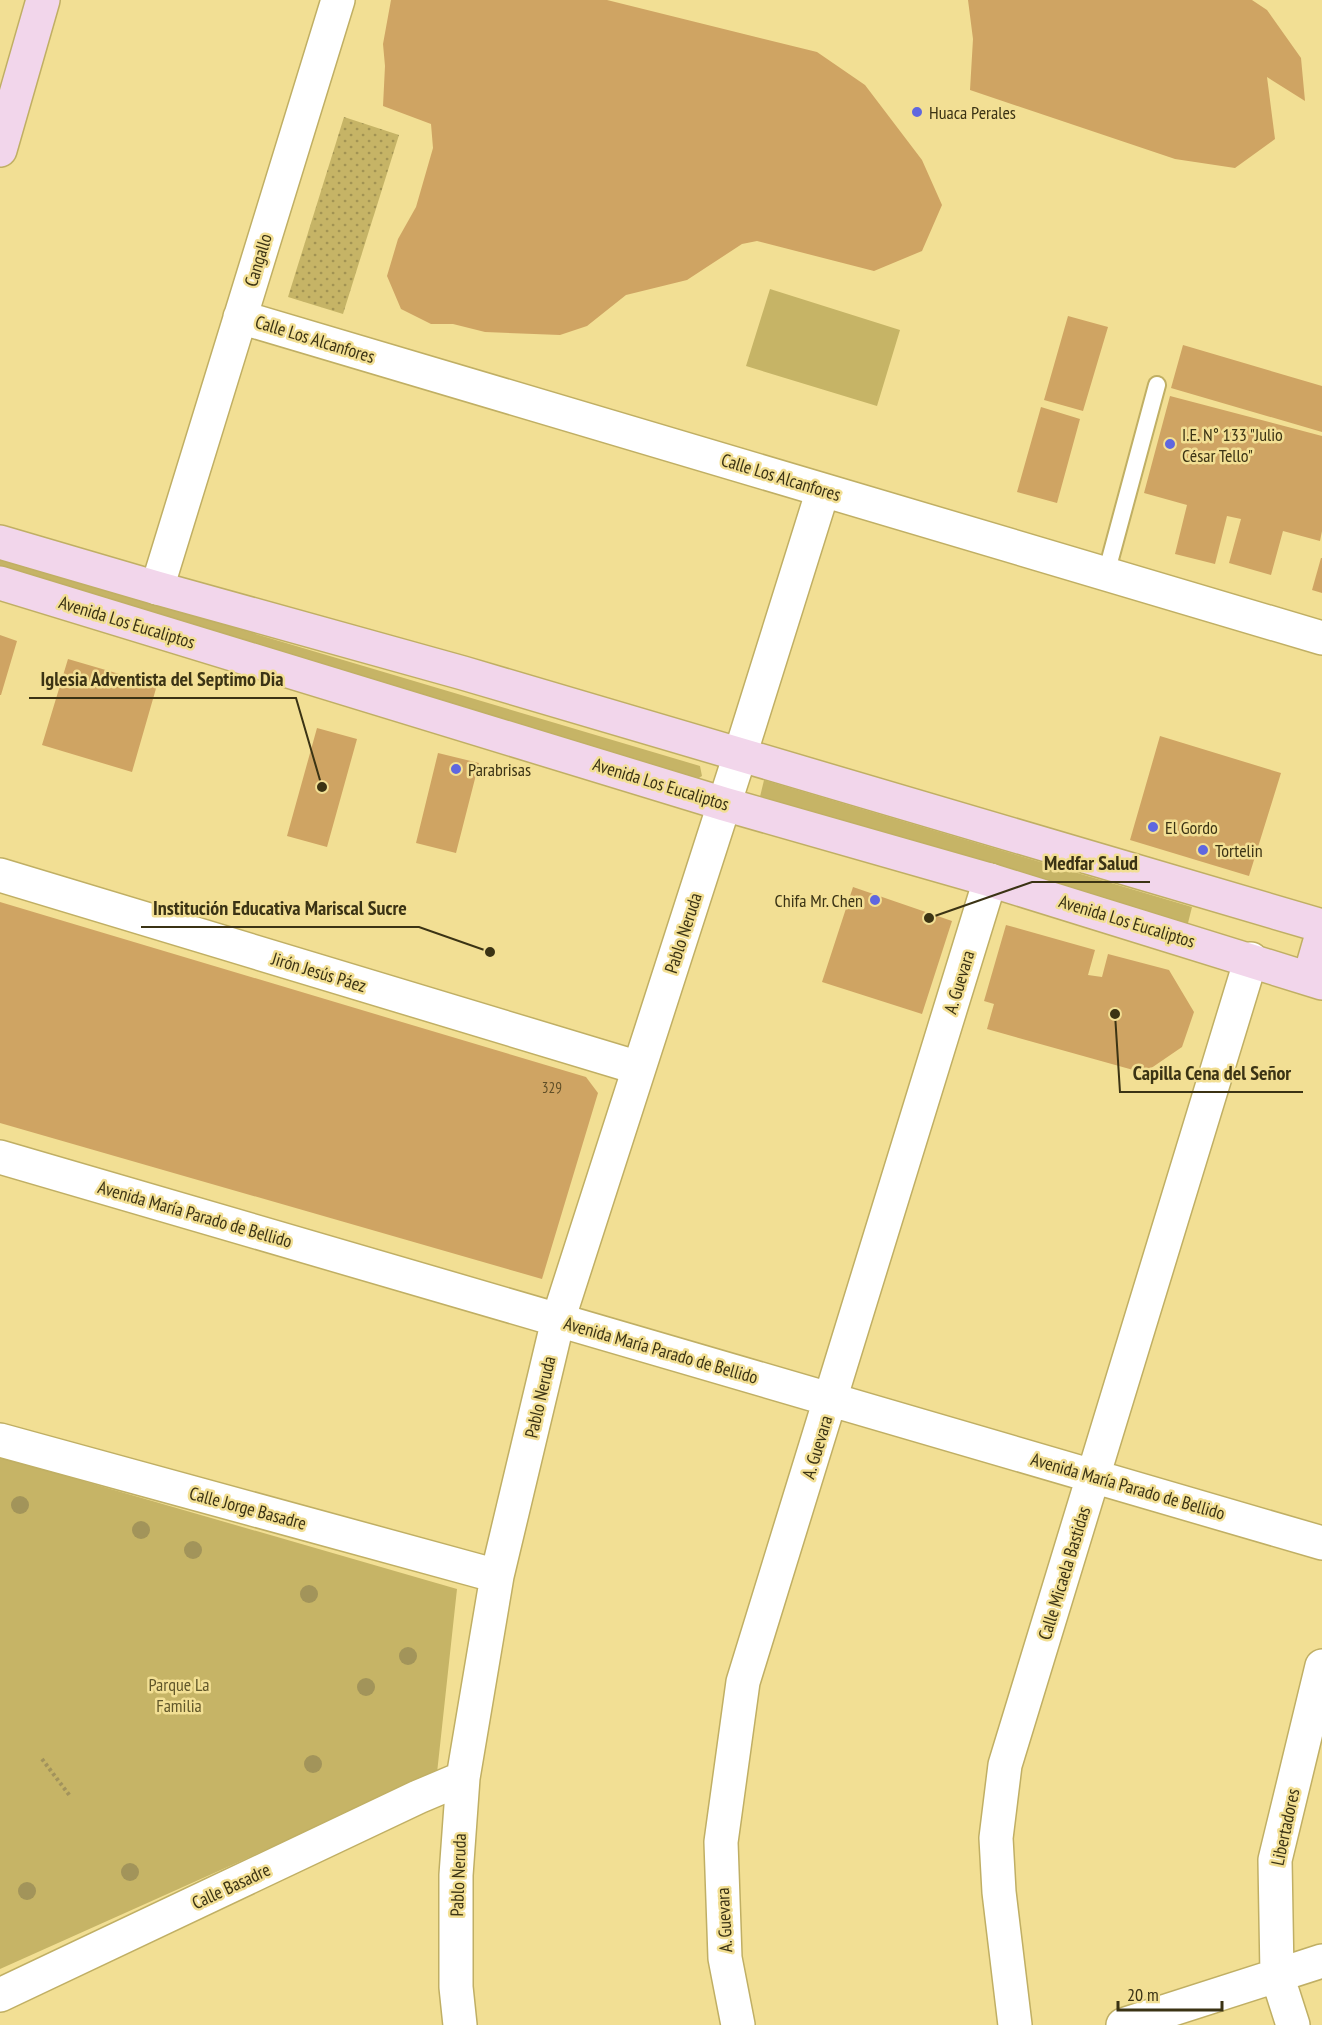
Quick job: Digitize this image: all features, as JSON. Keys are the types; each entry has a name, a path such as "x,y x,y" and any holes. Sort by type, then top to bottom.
{"main road":[{"path":"0,150 43,0"},
{"path":"0,542 463,673 1322,926"},
{"name":"Avenida Los Eucaliptos","path":"0,583 724,804 990,880 1251,959 1315,981"},
{"path":"1315,981 1322,934"}],"street":[{"name":"Cangallo","path":"157,588 338,0"},
{"name":"Calle Los Alcanfores","path":"240,316 1322,638"},
{"name":"Pablo Neruda","path":"460,2025 456,1987 456,1875 463,1778 497,1576 558,1320 823,490"},
{"name":"Jirón Jesús Páez","path":"0,875 639,1068"},
{"name":"A. Guevara","path":"738,2025 725,1959 721,1842 743,1682 832,1400 990,880"},
{"name":"Calle Micaela Bastidas","path":"1015,2025 999,1892 996,1838 1005,1765 1251,959"},
{"name":"Avenida María Parado de Bellido","path":"0,1157 1322,1543"},
{"name":"Calle Jorge Basadre","path":"0,1440 497,1576"},
{"name":"Libertadores","path":"1293,2025 1277,1975 1275,1860 1322,1666"},
{"name":"Calle Basadre","path":"0,1995 463,1778"},
{"path":"1123,2025 1322,1961"}],"lane":[{"path":"1106,574 1157,386"}],"path":[{"path":"42,1759 70,1796"}],"green space":[{"path":"344,117 399,135 343,314 288,297"},
{"path":"770,289 900,330 877,406 746,366"},
{"path":"0,558 700,766 702,776 694,781 0,573"},
{"path":"764,780 1192,907 1188,923 1181,927 759,801"},
{"name":"Parque La Familia","path":"0,1457 457,1589 437,1773 0,1969"}],"building":[{"path":"391,0 607,0 817,52 865,85 922,160 942,205 922,251 874,271 757,241 742,244 687,280 626,295 587,326 560,335 485,332 453,324 431,324 401,309 387,276 398,239 416,207 433,148 431,124 383,106 385,66 383,44"},
{"path":"968,0 1252,0 1267,10 1301,58 1305,101 1267,77 1275,139 1235,168 1175,159 970,90 973,39"},
{"path":"1068,316 1108,327 1083,411 1044,400"},
{"path":"1183,345 1322,386 1322,432 1171,388"},
{"path":"1170,396 1322,436 1322,531 1320,541 1283,531 1271,575 1229,563 1241,519 1227,516 1215,564 1175,554 1187,505 1144,493"},
{"path":"1041,407 1080,419 1057,503 1017,492"},
{"path":"1322,558 1322,593 1312,590"},
{"path":"0,635 17,641 1,695 0,695"},
{"path":"68,659 157,685 132,772 42,745"},
{"path":"317,728 357,739 327,847 287,836"},
{"path":"1160,736 1281,773 1249,876 1130,840"},
{"path":"438,753 479,763 456,853 416,843"},
{"path":"853,887 952,921 922,1014 822,982"},
{"path":"0,902 586,1077 598,1093 542,1279 0,1123"},
{"path":"1006,925 1095,950 1088,975 1102,977 1108,954 1169,970 1194,1012 1182,1047 1144,1073 987,1029 994,1004 984,1001"}],"place":[{"name":"Huaca Perales","path":"917,112"},
{"name":"I.E. N° 133 \"Julio César Tello\"","path":"1170,444"},
{"name":"Parabrisas","path":"456,769"},
{"name":"Iglesia Adventista del Septimo Dia","path":"322,787"},
{"name":"El Gordo","path":"1153,827"},
{"name":"Tortelin","path":"1203,850"},
{"name":"Chifa Mr. Chen","path":"875,900"},
{"name":"Medfar Salud","path":"929,918"},
{"name":"Institución Educativa Mariscal Sucre","path":"490,952"},
{"name":"Capilla Cena del Señor","path":"1115,1014"}]}
